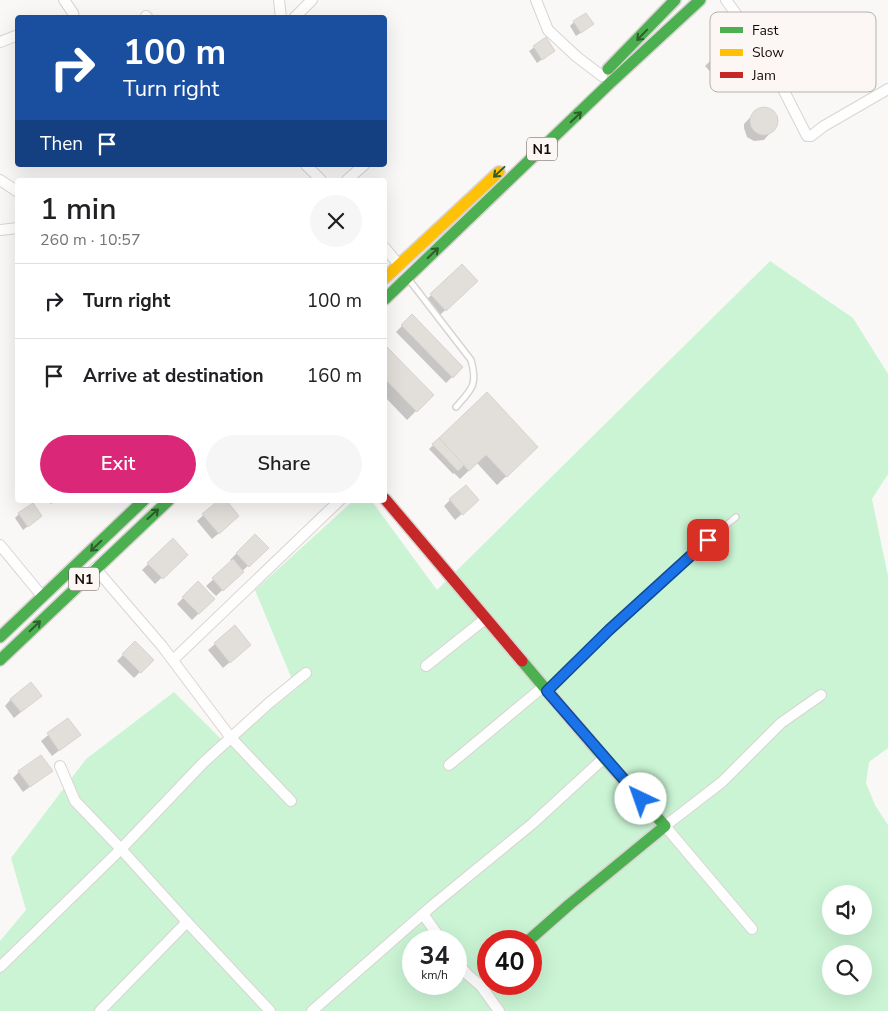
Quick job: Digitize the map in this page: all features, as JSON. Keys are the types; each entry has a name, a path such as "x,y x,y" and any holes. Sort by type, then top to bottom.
{"main road":[{"path":"566,110 602,76 675,0"},
{"name":"N1","path":"387,297 700,0"},
{"name":"N1","path":"387,276 508,164"},
{"path":"387,501 604,758 665,826 540,930"},
{"name":"N1","path":"0,637 141,503"},
{"name":"N1","path":"0,660 166,503"}],"street":[{"path":"64,0 73,15"},
{"path":"279,0 281,15"},
{"path":"297,15 312,0"},
{"path":"536,0 548,30 577,57 602,76"},
{"path":"726,0 735,12"},
{"path":"0,42 15,36"},
{"path":"784,92 806,136 811,136 824,126 888,90"},
{"path":"308,167 319,178"},
{"path":"348,178 362,167"},
{"path":"0,180 15,190"},
{"path":"0,230 15,228"},
{"path":"387,251 399,266"},
{"path":"173,660 337,503"},
{"path":"0,545 42,596"},
{"path":"95,568 173,660 231,738 291,801"},
{"path":"426,666 486,618"},
{"path":"0,967 203,764 269,703 306,673"},
{"path":"449,765 545,689"},
{"path":"752,929 665,826 722,782 781,723 821,695"},
{"path":"312,1011 423,914 532,824 604,758"},
{"path":"60,766 75,801 121,848 270,1011"},
{"path":"423,914 434,930"},
{"path":"100,1011 187,922"},
{"path":"467,974 477,983"},
{"path":"487,995 499,1011"}],"lane":[{"path":"407,277 471,360 475,382 456,407"},
{"path":"545,689 708,540 736,517"}],"green space":[{"path":"770,261 853,318 888,374 888,474 872,499 888,576 888,748 869,762 866,783 875,805 888,825 888,1011 0,1011 0,941 26,910 11,858 86,759 174,692 226,744 296,689 255,590 351,503 373,503 437,590"}],"building":[{"path":"586,13 594,24 581,33 573,21"},
{"path":"546,37 555,51 542,60 533,46"},
{"path":"764,107 774,111 778,121 774,131 764,135 754,131 750,121 754,111"},
{"path":"462,264 478,281 446,311 430,294"},
{"path":"412,314 463,367 453,378 401,325"},
{"path":"387,347 434,395 417,412 387,381"},
{"path":"487,392 538,447 507,477 486,455 469,471 439,438"},
{"path":"439,438 464,465 458,471 432,444"},
{"path":"466,485 479,500 463,515 449,499"},
{"path":"33,503 42,516 28,527 18,513"},
{"path":"215,503 228,503 239,516 219,534 202,514"},
{"path":"255,534 269,548 249,567 236,553"},
{"path":"173,538 188,555 163,579 147,563"},
{"path":"233,559 244,572 223,591 212,578"},
{"path":"198,581 215,599 199,614 182,597"},
{"path":"235,625 251,645 230,663 214,643"},
{"path":"135,641 154,660 141,673 122,654"},
{"path":"31,682 42,696 21,712 10,699"},
{"path":"68,718 81,735 59,751 47,733"},
{"path":"41,755 53,771 30,787 18,771"}],"traffic: fast":[{"path":"608,69 675,0"},
{"path":"387,297 610,83 700,0"},
{"path":"0,637 141,503"},
{"path":"0,660 166,503"},
{"path":"522,661 604,758 665,826 540,930"}],"traffic: slow":[{"path":"387,276 499,172"}],"traffic: jam":[{"path":"387,501 522,661"}],"route":[{"path":"641,799 547,691 609,630 708,540"}]}
